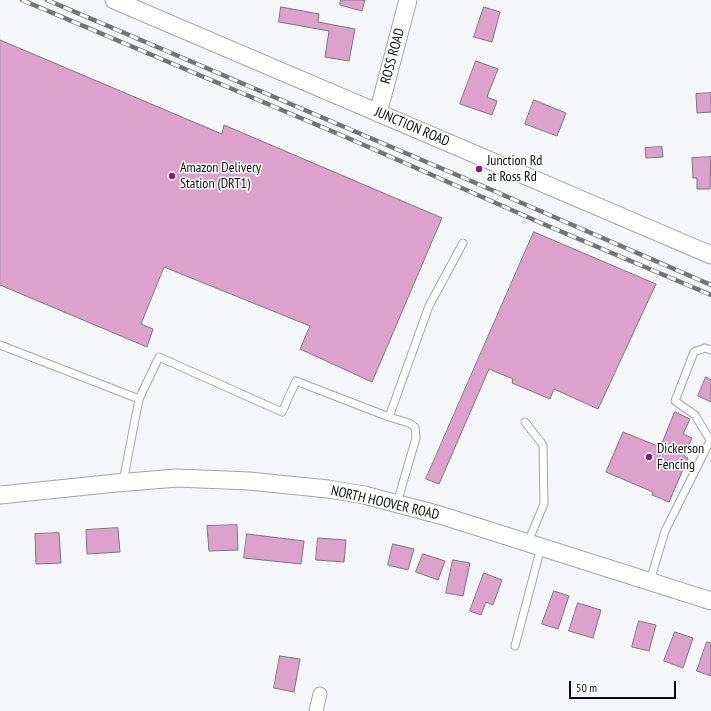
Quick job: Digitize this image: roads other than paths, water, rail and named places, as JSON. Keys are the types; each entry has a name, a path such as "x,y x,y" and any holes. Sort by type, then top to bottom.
{"street":[{"name":"JUNCTION ROAD","path":"114,0 711,255"},
{"name":"ROSS ROAD","path":"378,113 408,0"},
{"name":"NORTH HOOVER ROAD","path":"0,495 177,478 249,481 364,494 481,527 711,601"},
{"path":"316,711 320,694"}],"lane":[{"path":"389,417 429,306 463,243"},
{"path":"0,345 140,399"},
{"path":"650,581 665,531 711,439 695,415 675,400 694,352 705,348 711,350"},
{"path":"123,482 140,399 159,357 282,412 296,381 389,417 409,423 416,427 416,438 397,503"},
{"path":"515,646 534,544 544,504 543,445 525,422"}],"railway":[{"path":"22,0 348,138 548,226 711,295"},
{"path":"47,0 711,285"}],"place":[{"name":"Junction Rd at Ross Rd","path":"479,169"},
{"name":"Amazon Delivery Station (DRT1)","path":"172,176"},
{"name":"Dickerson Fencing","path":"649,457"}]}
